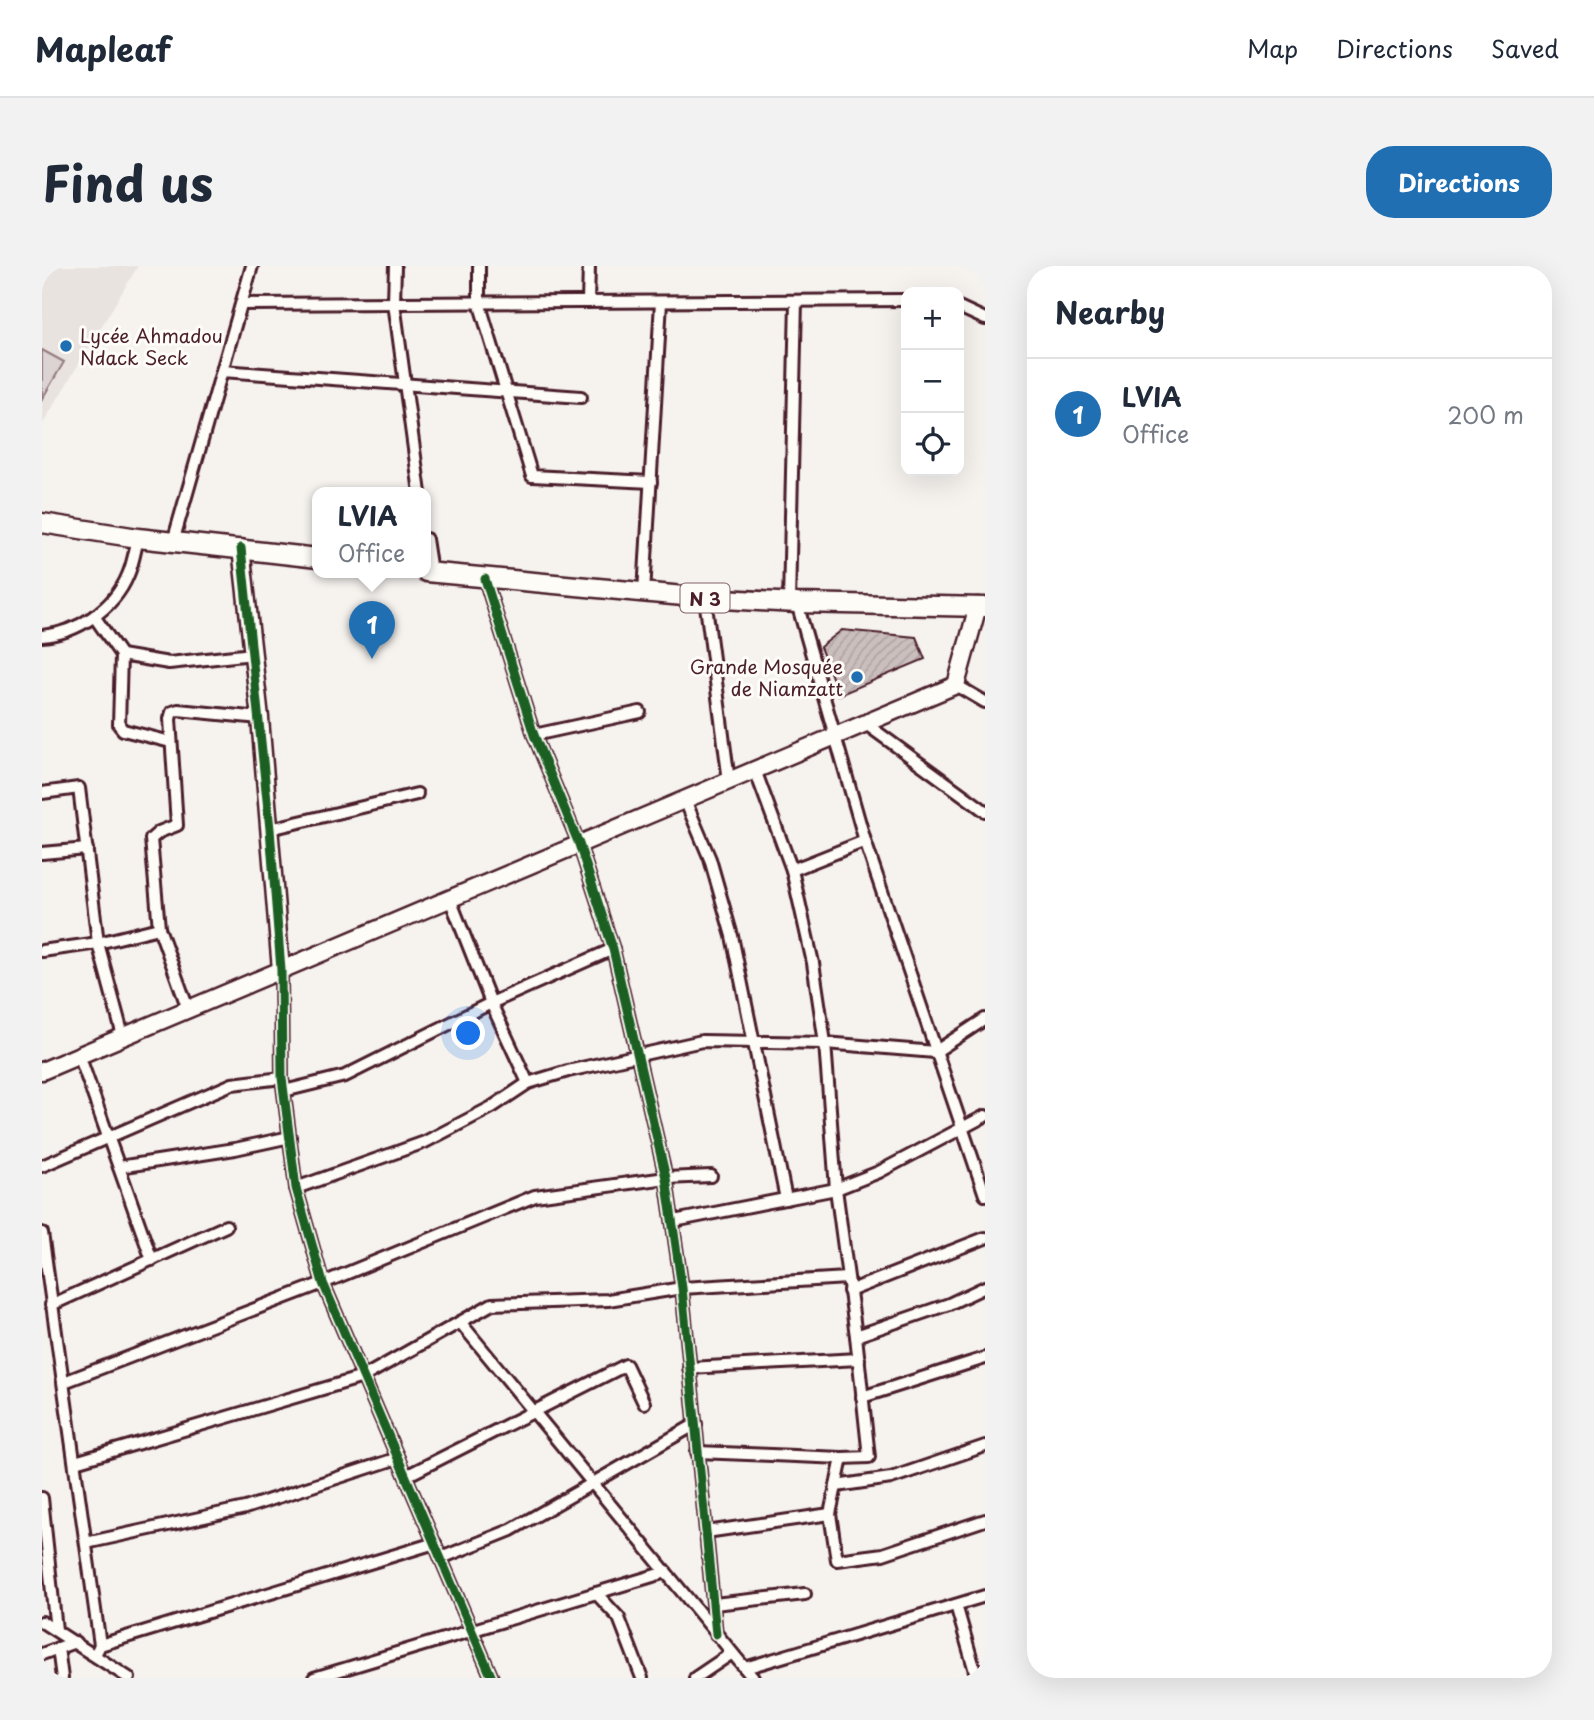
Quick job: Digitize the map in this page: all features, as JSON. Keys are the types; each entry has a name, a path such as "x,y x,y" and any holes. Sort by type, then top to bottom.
{"main road":[{"path":"42,523 138,538 312,557"},
{"name":"N 3","path":"431,572 705,598 982,606"}],"street":[{"path":"173,542 252,266"},
{"path":"395,266 394,303 419,487"},
{"path":"479,266 479,302 532,476 650,482"},
{"path":"588,302 589,266"},
{"path":"242,304 901,300"},
{"path":"796,301 793,602 865,841 985,1195"},
{"path":"644,593 661,302"},
{"path":"964,309 985,319"},
{"path":"222,372 581,397"},
{"path":"42,636 70,631 94,616 122,588 130,573 138,538"},
{"path":"241,548 270,829 281,970 282,1078 296,1188 323,1283 492,1678"},
{"path":"485,579 534,735 579,844 613,949 666,1178 682,1288 716,1634"},
{"path":"705,598 729,781"},
{"path":"42,1071 957,685 982,606"},
{"path":"94,616 121,655 119,725 123,730 172,743"},
{"path":"121,655 169,663 253,654"},
{"path":"957,685 985,702"},
{"path":"188,1009 159,928 151,839 159,831 177,825 170,719 172,712 178,710 260,718"},
{"path":"534,735 640,712"},
{"path":"866,724 985,811"},
{"path":"697,1452 869,1457 836,1189 825,1043 813,963 792,870 755,770"},
{"path":"42,793 79,788 99,943 123,1037"},
{"path":"270,829 417,794"},
{"path":"685,800 710,859 732,936 786,1199"},
{"path":"792,870 865,841"},
{"path":"42,853 87,849"},
{"path":"450,899 491,1003 528,1083"},
{"path":"42,951 99,943 159,928"},
{"path":"284,1091 345,1076 491,1003 613,949"},
{"path":"296,1188 425,1142 492,1107 528,1083 568,1071 702,1041 825,1043 935,1052 985,1019"},
{"path":"79,1055 152,1260"},
{"path":"42,1166 232,1084 282,1078"},
{"path":"674,1222 836,1189 879,1172 985,1115"},
{"path":"119,1167 235,1149 289,1137"},
{"path":"64,1382 323,1283 535,1196 666,1178 711,1176"},
{"path":"51,1305 226,1226"},
{"path":"42,1233 44,1273 64,1382 86,1543 97,1650"},
{"path":"849,1291 985,1238"},
{"path":"75,1462 363,1377 492,1304 608,1300 682,1288 847,1278"},
{"path":"856,1336 949,1304 985,1287"},
{"path":"460,1322 753,1678"},
{"path":"863,1397 985,1358"},
{"path":"689,1368 859,1359"},
{"path":"406,1476 626,1365 644,1403"},
{"path":"441,1558 511,1530 696,1424"},
{"path":"836,1486 891,1478 985,1446"},
{"path":"86,1543 245,1508 398,1458"},
{"path":"842,1458 830,1514 837,1560 883,1554 985,1520"},
{"path":"42,1497 56,1630"},
{"path":"706,1532 830,1514"},
{"path":"97,1650 435,1543"},
{"path":"314,1678 666,1572"},
{"path":"596,1593 619,1618 642,1678"},
{"path":"714,1604 805,1594"},
{"path":"745,1668 985,1596"},
{"path":"956,1605 976,1676 963,1678"},
{"path":"42,1622 75,1642 97,1650 128,1678"},
{"path":"42,1654 75,1642"},
{"path":"58,1648 62,1678"},
{"path":"695,1678 733,1653"}],"shaded area":[{"name":"Lycée Ahmadou Ndack Seck","path":"42,266 138,266 42,425"},
{"path":"42,350 64,362 42,399"}],"building":[{"name":"Grande Mosquée de Niamzatt","path":"842,630 916,637 925,659 839,695 820,647"}],"cycle path":[{"path":"241,548 270,829 281,970 282,1078 296,1188 323,1283 492,1678"},
{"path":"485,579 534,735 579,844 613,949 666,1178 682,1288 716,1634"}],"place":[{"name":"Lycée Ahmadou Ndack Seck","path":"66,346"},
{"name":"LVIA","path":"372,659"},
{"name":"Grande Mosquée de Niamzatt","path":"857,677"}]}
